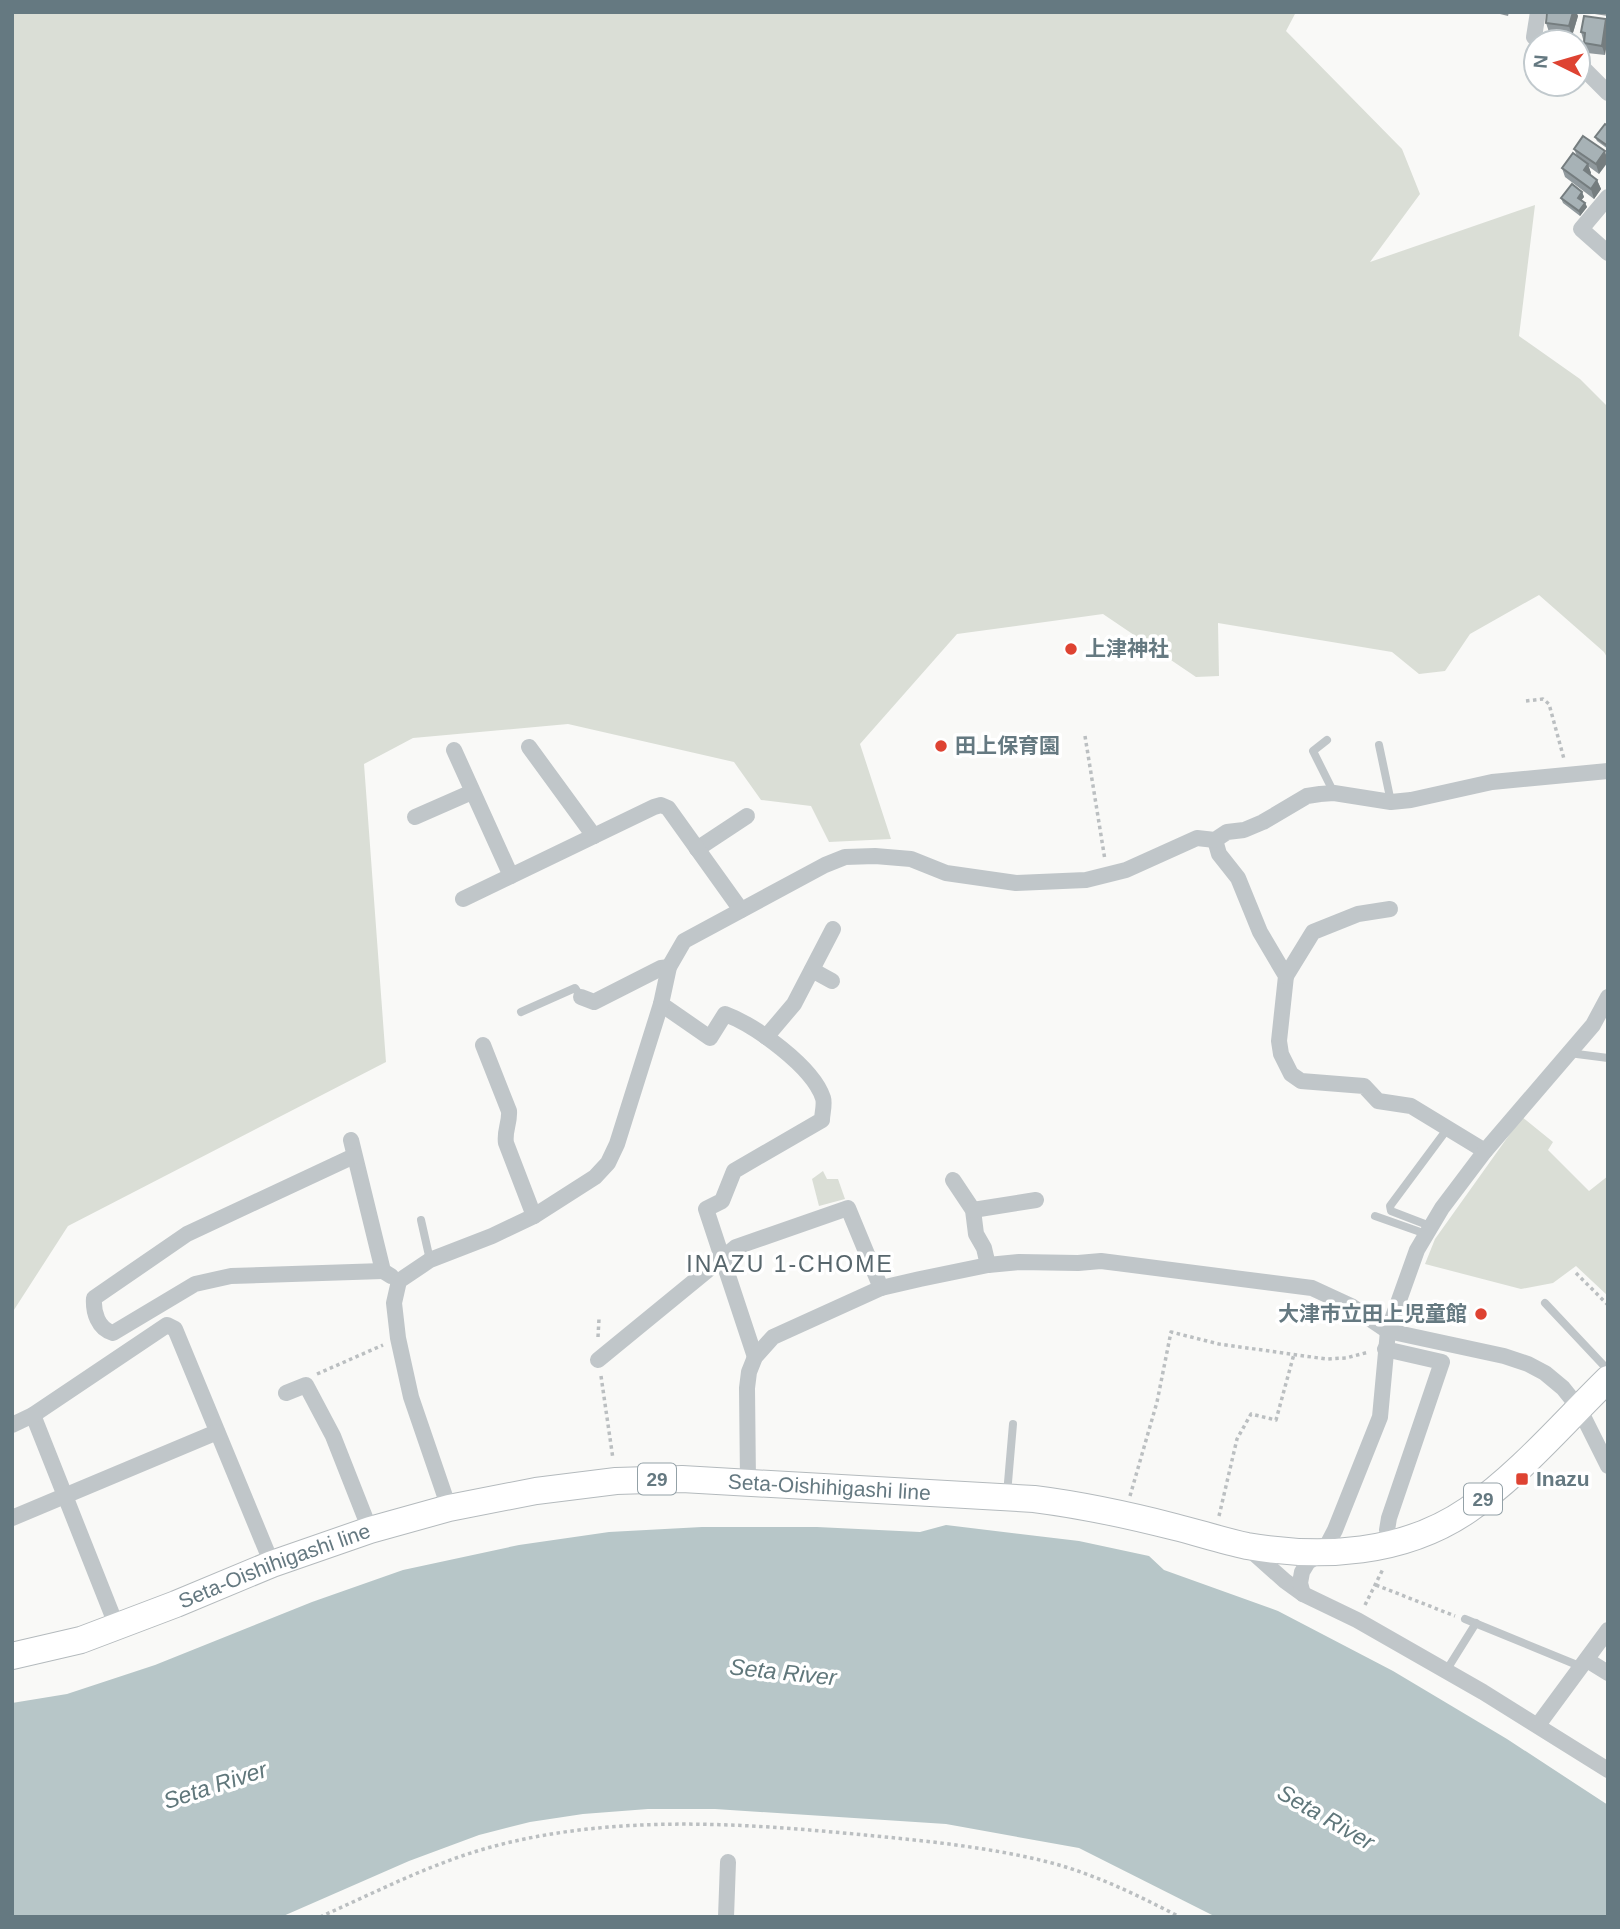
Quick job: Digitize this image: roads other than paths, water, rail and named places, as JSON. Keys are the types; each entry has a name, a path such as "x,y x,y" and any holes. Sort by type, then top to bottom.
{"main road":[{"name":"Seta-Oishihigashi line","path":"12,1656 80,1640 117,1627 272,1564 370,1530 449,1508 616,1481 682,1479 748,1482 1066,1503 1245,1545 1323,1553 1345,1552 1388,1537 1436,1529 1467,1511 1494,1490 1608,1379"}],"street":[{"path":"1592,76 1608,93"},
{"path":"1608,197 1581,229 1608,253"},
{"path":"529,747 594,836"},
{"path":"454,750 511,876"},
{"path":"449,1508 411,1397 398,1338 394,1303 399,1281 430,1260 534,1216 595,1178 608,1163 617,1144 661,1004 669,967 684,942 825,865 845,857 911,859 946,873 1016,883 1086,880 1108,876 1197,838 1215,840 1227,832 1244,830 1307,796 1334,793 1391,802 1492,782 1608,771"},
{"path":"415,817 472,792"},
{"path":"463,899 662,805 668,808 741,910"},
{"path":"697,849 747,816"},
{"path":"1215,840 1219,854 1238,878 1260,932 1286,976"},
{"path":"1390,909 1358,914 1313,932 1286,976 1280,1054 1291,1074 1301,1081 1364,1086 1378,1101 1411,1106 1485,1151"},
{"path":"765,1037 794,1004 833,929"},
{"path":"581,997 594,1002 661,968 669,967"},
{"path":"812,970 832,981"},
{"path":"1303,1594 1300,1583 1302,1572 1308,1562 1323,1553 1335,1530 1380,1417 1388,1331 1417,1250 1428,1230 1485,1151 1593,1025 1608,997"},
{"path":"661,1004 710,1038 725,1014 742,1020 800,1063 824,1100 822,1120 734,1171 722,1201 706,1209 755,1357"},
{"path":"484,1045 509,1111 510,1119 504,1135 506,1143 534,1216"},
{"path":"383,1271 352,1148 187,1234 94,1298 93,1310 104,1330 113,1333 195,1284 231,1276 383,1271 399,1281"},
{"path":"953,1180 973,1210 976,1234 984,1248 988,1265"},
{"path":"973,1210 1036,1200"},
{"path":"598,1360 736,1247 848,1208 881,1289"},
{"path":"748,1482 749,1372 755,1357 773,1337 881,1289 988,1265 1018,1262 1101,1261 1312,1288 1352,1306 1388,1331 1528,1364 1545,1373 1563,1388 1579,1408 1608,1466"},
{"path":"12,1425 33,1416 167,1325 175,1329 272,1564"},
{"path":"1385,1349 1442,1362 1389,1518 1388,1537"},
{"path":"286,1392 306,1385 333,1436 370,1530"},
{"path":"33,1416 117,1627"},
{"path":"12,1518 217,1432"},
{"path":"1245,1545 1303,1594 1357,1620 1446,1671 1608,1770"},
{"path":"1538,1725 1608,1629"},
{"path":"1585,1663 1608,1673"},
{"path":"726,1917 728,1862"}],"lane":[{"path":"1327,740 1313,751 1334,793"},
{"path":"1379,745 1391,802"},
{"path":"521,1012 575,988 581,997"},
{"path":"1568,1053 1608,1058"},
{"path":"1428,1230 1391,1211 1390,1206 1448,1128"},
{"path":"1375,1216 1428,1230"},
{"path":"421,1220 430,1260"},
{"path":"1545,1303 1608,1370"},
{"path":"1007,1498 1013,1424"},
{"path":"1465,1619 1585,1663"},
{"path":"1446,1671 1476,1623"}],"water":[{"name":"Seta River","path":"946,1525 1079,1541 1149,1556 1164,1570 1278,1611 1393,1671 1507,1739 1608,1805 1608,1917 1216,1917 1079,1848 946,1824 715,1809 648,1809 583,1814 530,1822 479,1835 409,1861 281,1917 12,1917 12,1703 67,1694 155,1665 312,1602 403,1570 519,1545 609,1532 702,1527 817,1527 920,1532"}],"place":[{"name":"上津神社","path":"1071,649"},
{"name":"田上保育園","path":"941,746"},
{"name":"大津市立田上児童館","path":"1481,1314"},
{"name":"Inazu","path":"1522,1479"}],"district":[{"name":"INAZU 1-CHOME","path":"790,1264"}]}
